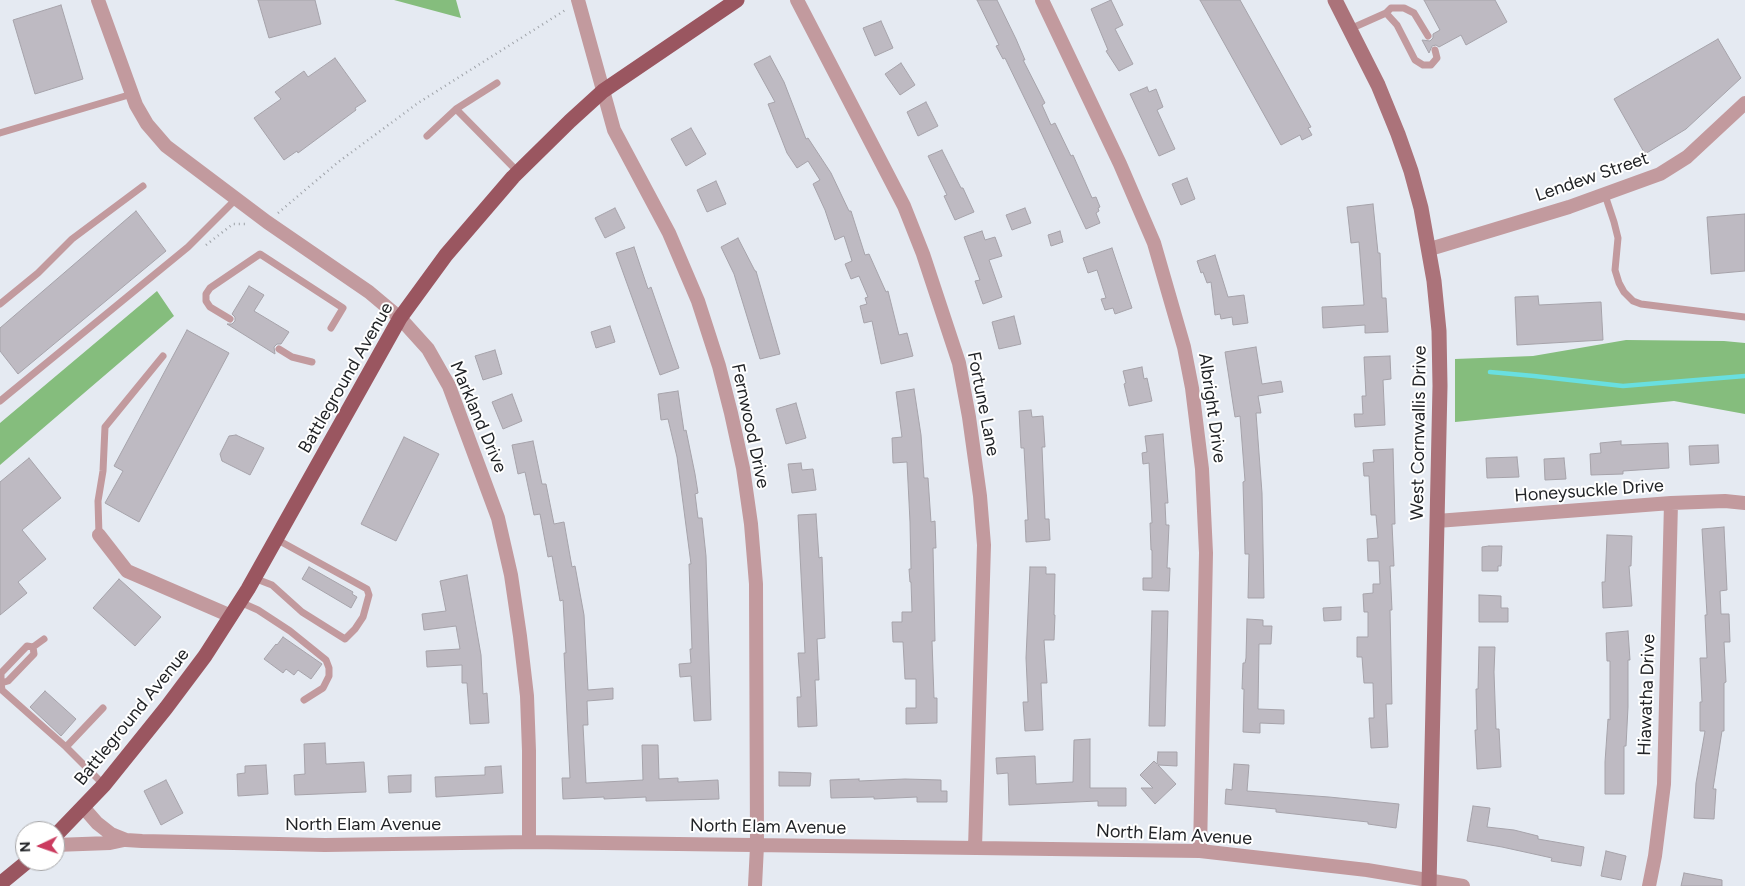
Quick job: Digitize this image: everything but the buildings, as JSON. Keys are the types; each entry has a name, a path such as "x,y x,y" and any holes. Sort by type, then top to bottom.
{"main road":[{"name":"Battleground Avenue","path":"65,826 104,785 206,656 254,578 400,318 446,256 518,172 603,91 737,0"},
{"path":"0,884 16,871"}],"street":[{"name":"Markland Drive","path":"98,0 132,94 147,124 166,146 267,222 369,292 400,318 428,350 450,386 478,459 500,526 517,613 527,696 530,751 529,842"},
{"name":"Fortune Lane","path":"798,0 904,206 923,254 959,362 980,496 984,545 975,848"},
{"name":"Albright Drive","path":"1042,0 1120,164 1154,243 1185,352 1192,388 1202,469 1206,553 1200,851"},
{"name":"West Cornwallis Drive","path":"1334,0 1378,86 1398,134 1419,199 1430,249 1434,281 1439,331 1440,386 1429,883"},
{"name":"Fernwood Drive","path":"579,1 614,130 668,233 698,301 719,366 742,463 756,584 757,846 755,886"},
{"name":"Lendew Street","path":"1430,249 1605,195 1660,174 1687,157 1745,103"},
{"name":"Honeysuckle Drive","path":"1437,521 1671,503 1725,501 1745,503"},
{"name":"Hiawatha Drive","path":"1649,886 1655,856 1664,784 1671,503"},
{"path":"99,534 127,570 231,616"},
{"name":"North Elam Avenue","path":"83,807 111,834 126,840 325,845 529,842 1200,851 1367,870 1429,883 1463,886"},
{"path":"65,845 110,843 126,840"}],"lane":[{"path":"1350,29 1386,13 1392,8 1404,8 1414,13 1428,36"},
{"path":"1386,13 1397,25 1415,60 1423,66 1431,65 1436,58 1435,50"},
{"path":"427,136 456,109 497,83"},
{"path":"0,133 132,94"},
{"path":"456,109 518,172"},
{"path":"0,304 38,273 72,239 142,186"},
{"path":"1605,195 1618,238 1615,270 1624,292 1632,300 1650,306 1745,317"},
{"path":"0,401 188,247 236,199"},
{"path":"230,319 210,307 206,301 206,294 210,288 260,254 343,308 331,328"},
{"path":"279,348 292,357 312,362"},
{"path":"99,534 98,501 103,471 106,427 163,356"},
{"path":"254,578 272,586 302,612 345,638 355,629 363,617 369,595 367,589 276,539"},
{"path":"240,602 258,610 290,631 326,660 329,676 323,688 304,700"},
{"path":"44,639 33,647 34,654 8,681 1,683 2,690 66,746 104,785"},
{"path":"66,746 103,708"}],"path":[{"path":"267,222 337,163 418,102 579,1"}],"green space":[{"path":"394,0 456,0 461,18"},
{"path":"157,291 174,316 0,465 0,423"},
{"path":"1626,340 1745,343 1745,414 1674,401 1455,422 1455,359 1533,356"}],"waterway":[{"path":"1490,372 1623,386 1745,376"}]}
